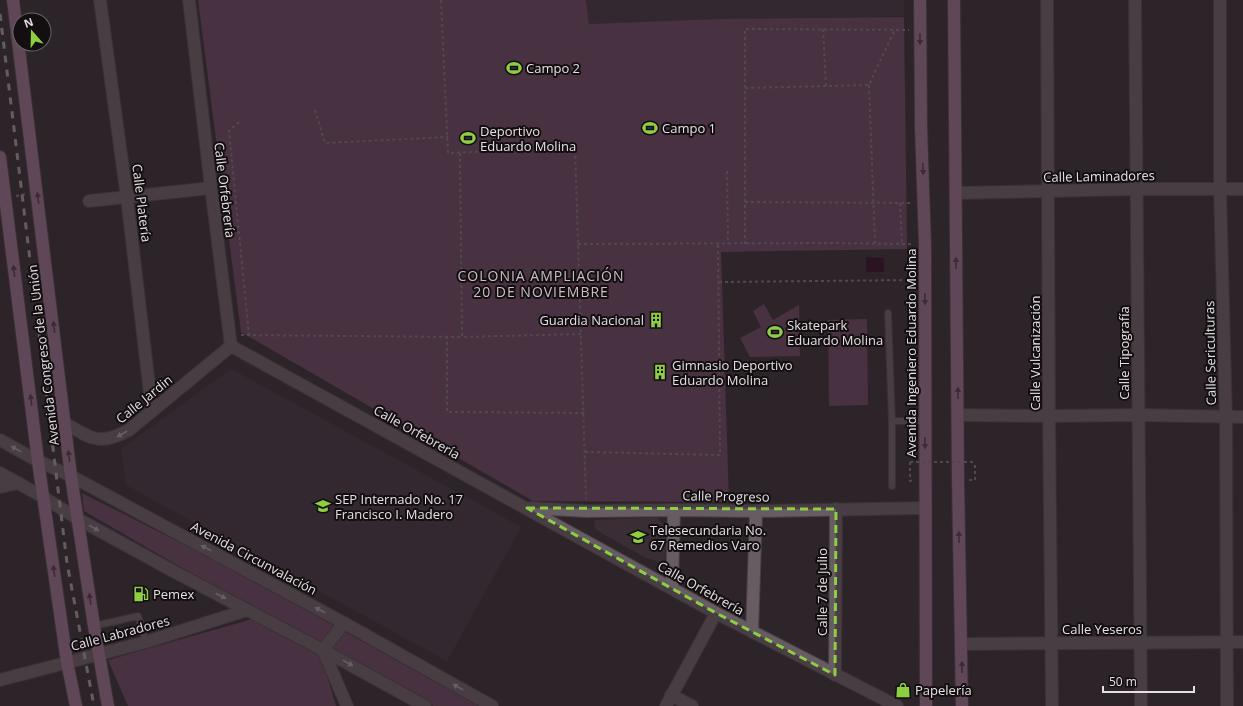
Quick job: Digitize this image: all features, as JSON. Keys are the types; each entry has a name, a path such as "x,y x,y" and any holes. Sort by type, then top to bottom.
{"main road":[{"name":"Avenida Congreso de la Unión","path":"13,0 71,476 108,706"},
{"name":"Avenida Ingeniero Eduardo Molina","path":"920,0 921,128 925,280 926,706"},
{"path":"954,0 958,479 962,706"},
{"name":"Avenida Congreso de la Unión","path":"0,157 2,183 38,461 67,662 76,706"}],"street":[{"name":"Calle Platería","path":"100,0 127,198 152,411"},
{"name":"Calle Orfebrería","path":"189,0 210,188 230,340 716,613 897,706"},
{"name":"Calle Vulcanización","path":"1047,0 1052,706"},
{"name":"Calle Tipografía","path":"1135,0 1141,706"},
{"name":"Calle Sericulturas","path":"1220,0 1220,190 1226,417 1227,706"},
{"path":"89,201 210,188"},
{"name":"Calle Laminadores","path":"956,193 1137,189 1243,189"},
{"name":"Calle Jardin","path":"65,423 86,436 102,440 116,438 129,430 152,411 230,340"},
{"path":"958,415 1138,415 1243,417"},
{"name":"Avenida Circunvalación","path":"0,440 38,461 71,476 344,623 492,706"},
{"path":"0,473 78,519 425,706"},
{"path":"0,487 18,483"},
{"name":"Calle Progreso","path":"527,508 587,511 756,511 926,508"},
{"name":"Calle 7 de Julio","path":"835,675 836,509"},
{"path":"672,588 674,510"},
{"path":"752,632 756,511"},
{"name":"Calle Labradores","path":"0,680 146,642 247,610"},
{"path":"666,706 716,613"},
{"path":"323,650 344,623"},
{"name":"Calle Yeseros","path":"961,644 1243,642"},
{"path":"323,650 347,706"},
{"path":"105,688 114,706"},
{"path":"672,695 692,706"}],"lane":[{"path":"888,313 892,421 892,486"},
{"path":"892,421 925,421"},
{"path":"94,626 138,616 146,642"}],"path":[{"path":"441,0 448,153 575,148 587,511"},
{"path":"745,244 745,29 920,30"},
{"path":"823,29 826,86"},
{"path":"875,244 869,85 895,30"},
{"path":"745,88 869,85"},
{"path":"315,110 325,143 448,138"},
{"path":"239,122 229,131 249,335"},
{"path":"460,153 462,337"},
{"path":"727,171 728,244"},
{"path":"5,198 37,192"},
{"path":"746,202 924,202"},
{"path":"900,203 902,244"},
{"path":"578,244 924,245"},
{"path":"585,452 720,455 718,244"},
{"path":"718,282 925,280"},
{"path":"230,340 249,335 462,337 581,334"},
{"path":"447,336 447,412 584,412"},
{"path":"910,481 910,462 975,462 975,480"}],"highlighted area":[{"path":"527,508 836,509 835,675 716,613"}],"shaded area":[{"name":"Deportivo Eduardo Molina","path":"198,0 586,0 589,24 719,19 904,17 907,249 721,252 729,502 533,501 241,332"},
{"path":"586,0 904,0 904,16 589,24"},
{"path":"866,257 884,258 884,272 866,272"},
{"name":"Skatepark Eduardo Molina","path":"764,304 773,320 799,305 800,356 750,357 740,338 761,327 753,311"},
{"path":"867,319 868,405 829,406 828,320"},
{"name":"SEP Internado No. 17 Francisco I. Madero","path":"231,369 521,527 447,661 126,485 121,449"},
{"path":"82,493 227,566 479,706 434,706 318,645 336,706 128,706 108,660 267,615 215,587 84,511"},
{"name":"Telesecundaria No. 67 Remedios Varo","path":"658,518 663,525 666,532 665,559 660,562 646,558 596,530 594,523 595,520"}],"railway":[{"path":"0,14 67,563 94,706"}],"place":[{"name":"Campo 2","path":"514,68"},
{"name":"Campo 1","path":"650,128"},
{"name":"Deportivo Eduardo Molina","path":"468,138"},
{"name":"Guardia Nacional","path":"656,320"},
{"name":"Skatepark Eduardo Molina","path":"775,332"},
{"name":"Gimnasio Deportivo Eduardo Molina","path":"660,372"},
{"name":"SEP Internado No. 17 Francisco I. Madero","path":"323,506"},
{"name":"Telesecundaria No. 67 Remedios Varo","path":"638,537"},
{"name":"Pemex","path":"141,594"},
{"name":"Papelería","path":"903,690"}],"district":[{"name":"COLONIA AMPLIACIÓN 20 DE NOVIEMBRE","path":"541,284"}]}
